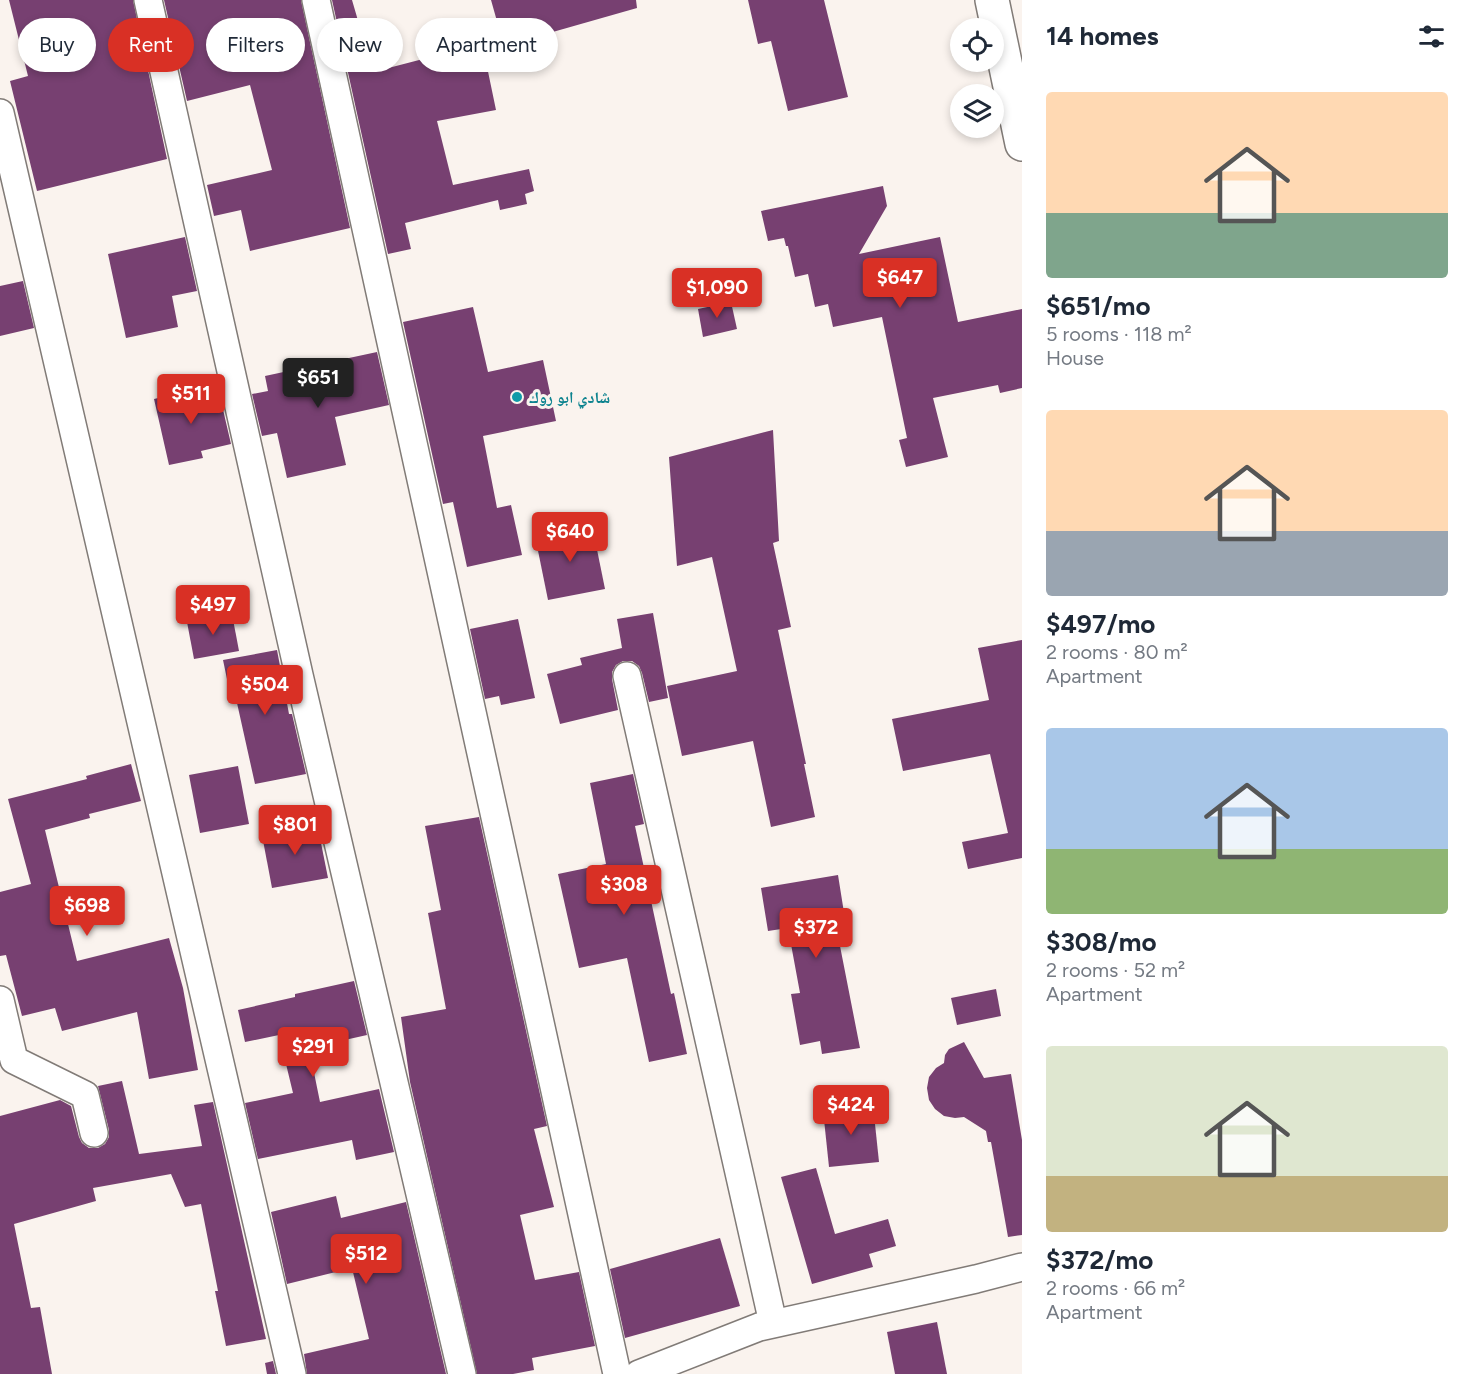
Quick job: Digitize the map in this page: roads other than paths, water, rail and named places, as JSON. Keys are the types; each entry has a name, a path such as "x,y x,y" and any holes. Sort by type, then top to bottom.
{"street":[{"path":"148,0 297,664 462,1374"},
{"path":"315,0 617,1374"},
{"path":"992,0 1022,144"},
{"path":"0,113 292,1374"},
{"path":"627,676 773,1323"},
{"path":"0,1000 14,1060 84,1095 94,1133"},
{"path":"639,1374 759,1326 1022,1267"}],"place":[{"name":"شادي ابو روك","path":"517,397"}]}
